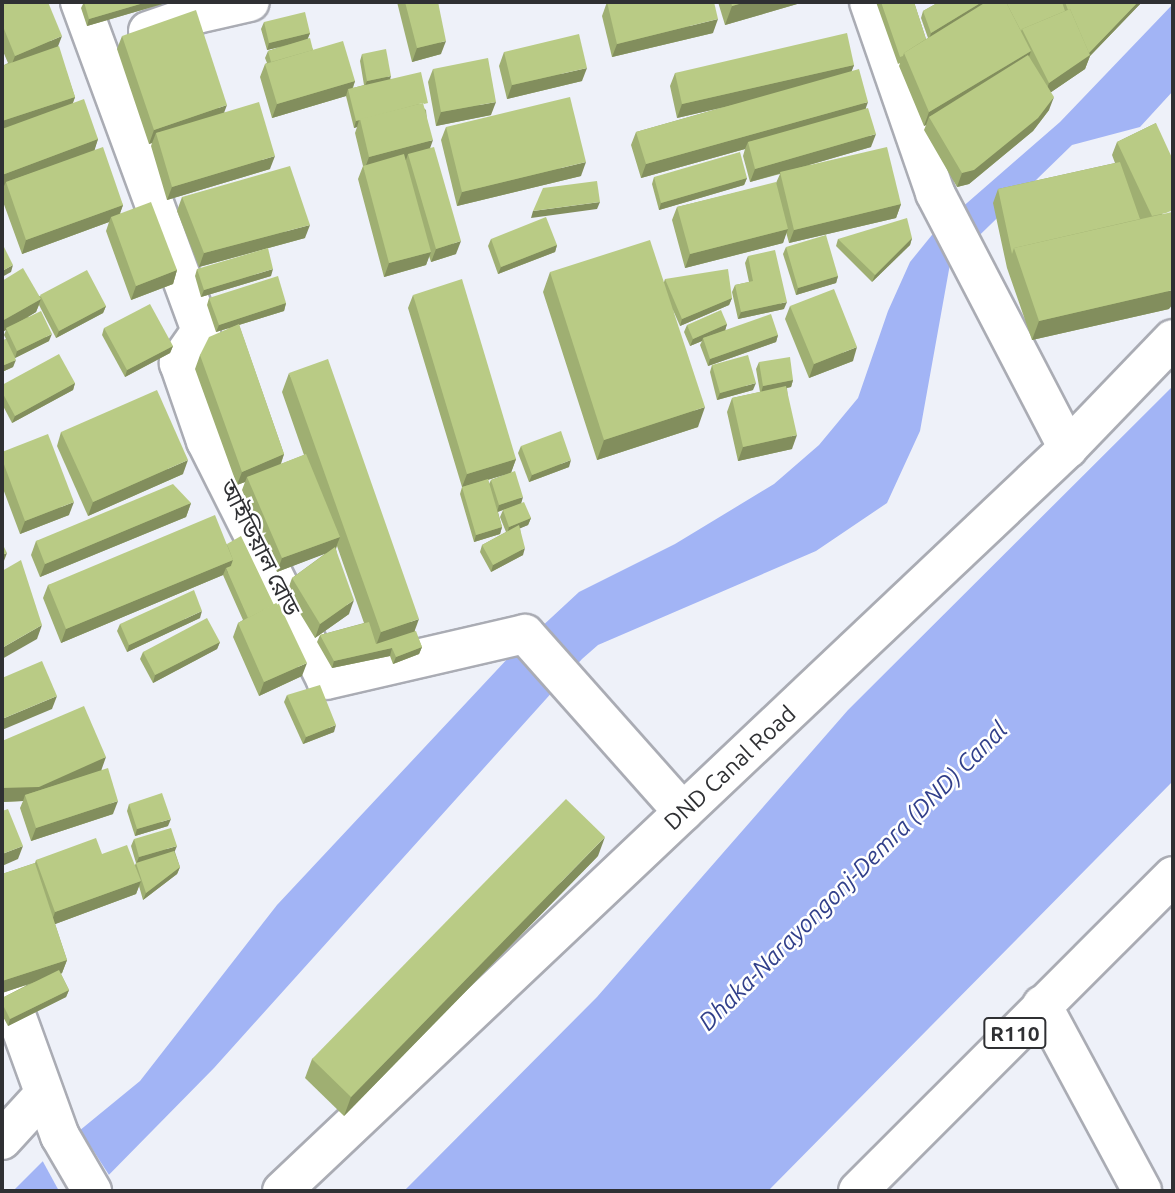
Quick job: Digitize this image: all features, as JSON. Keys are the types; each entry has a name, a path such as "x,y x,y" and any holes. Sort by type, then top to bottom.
{"street":[{"name":"আইডিয়াল রোড","path":"80,2 201,331 179,363 206,441 326,680 525,634 684,812"},
{"path":"96,50 197,14 250,2"},
{"path":"869,2 943,207 1068,448"},
{"name":"DND Canal Road","path":"282,1191 1068,448 1173,339"},
{"name":"R110","path":"858,1191 1173,876"},
{"path":"2,976 60,1136 92,1191"},
{"path":"1042,1005 1142,1191"},
{"path":"2,1140 44,1094"}],"water":[{"path":"1173,4 1173,91 1140,127 1072,145 950,264 920,431 887,503 816,551 598,645 582,659 214,1068 93,1191 13,1191 46,1158 140,1081 277,905 511,655 579,592 675,544 774,484 819,445 858,398 888,311 910,262 936,230 1060,122"},
{"name":"Dhaka-Narayongonj-Demra (DND) Canal","path":"1173,386 1173,781 768,1191 404,1191 597,997 848,710"}],"pier":[{"path":"78,1127 111,1178 98,1191 59,1191 41,1158"}],"building":[{"path":"2,2 48,2 62,36 15,56 2,24"},
{"path":"84,2 147,2 89,19"},
{"path":"405,2 438,2 446,41 417,48"},
{"path":"607,2 714,2 718,19 617,44"},
{"path":"881,2 914,2 926,39 903,56 900,57"},
{"path":"939,2 982,2 931,33 923,11"},
{"path":"986,2 1006,2 1031,51 929,112 904,53"},
{"path":"1006,2 1062,2 1065,11 1021,31"},
{"path":"1065,2 1138,2 1089,53"},
{"path":"1070,9 1090,55 1049,83 1022,29"},
{"path":"196,10 227,105 154,130 122,36"},
{"path":"305,12 310,33 269,43 264,22"},
{"path":"847,33 854,65 682,104 675,73"},
{"path":"579,34 587,68 512,85 504,52"},
{"path":"310,38 313,50 271,62 268,51"},
{"path":"343,41 355,81 277,104 265,64"},
{"path":"59,46 75,97 2,121 2,66"},
{"path":"386,49 391,76 367,81 362,54"},
{"path":"1028,55 1054,97 1038,118 974,170 962,173 929,117"},
{"path":"488,58 496,102 441,112 433,69"},
{"path":"859,69 868,102 646,164 636,132"},
{"path":"421,72 428,103 356,121 348,89"},
{"path":"570,97 586,162 462,192 446,127"},
{"path":"84,99 98,139 2,175 2,129"},
{"path":"259,102 275,156 172,187 156,133"},
{"path":"423,103 433,140 369,157 360,119"},
{"path":"868,108 876,134 755,169 748,142"},
{"path":"1156,123 1173,160 1173,210 1152,216 1117,142"},
{"path":"103,147 123,205 26,240 6,182"},
{"path":"434,147 461,241 436,249 408,154"},
{"path":"887,147 901,204 794,230 780,172"},
{"path":"740,152 747,178 661,203 654,177"},
{"path":"404,154 431,252 389,263 363,166"},
{"path":"1120,162 1140,219 1014,248 1012,254 998,189"},
{"path":"290,166 310,225 204,253 182,197"},
{"path":"597,181 600,202 533,211 543,188"},
{"path":"776,182 788,229 690,254 677,207"},
{"path":"151,202 177,270 136,286 111,217"},
{"path":"1172,212 1173,290 1039,321 1014,248"},
{"path":"546,217 557,245 501,267 491,239"},
{"path":"907,218 912,238 875,275 838,239"},
{"path":"826,235 838,276 798,288 786,247"},
{"path":"650,240 705,407 604,440 550,272"},
{"path":"4,247 13,265 2,271 2,249"},
{"path":"268,248 273,269 204,290 197,269"},
{"path":"775,250 787,302 741,312 735,285 753,281 748,256"},
{"path":"23,268 41,299 2,321 2,281"},
{"path":"728,269 732,298 682,319 665,279"},
{"path":"87,270 106,306 59,331 40,295"},
{"path":"278,276 286,303 219,325 209,298"},
{"path":"462,279 516,459 467,474 413,295"},
{"path":"834,289 857,347 814,364 790,306"},
{"path":"150,304 173,346 127,370 104,328"},
{"path":"721,310 727,324 693,339 687,325"},
{"path":"41,311 52,334 17,351 6,328"},
{"path":"771,314 778,335 710,359 703,338"},
{"path":"239,324 284,454 242,472 200,355 209,337"},
{"path":"6,339 16,360 2,366 2,341"},
{"path":"59,354 75,383 15,416 2,392 2,385"},
{"path":"748,355 756,383 720,393 712,365"},
{"path":"790,357 793,380 763,386 759,362"},
{"path":"328,359 419,619 381,632 289,373"},
{"path":"786,386 797,435 743,447 732,398"},
{"path":"157,390 188,460 93,502 61,432"},
{"path":"561,431 571,460 532,475 521,446"},
{"path":"48,434 74,502 25,521 2,459 2,452"},
{"path":"306,454 340,537 282,558 247,477"},
{"path":"515,471 523,497 499,505 491,480"},
{"path":"488,479 502,527 476,535 462,487"},
{"path":"173,484 191,503 45,564 36,541"},
{"path":"524,502 531,518 509,527 503,510"},
{"path":"215,515 233,560 66,629 48,585"},
{"path":"519,525 525,548 493,565 482,545"},
{"path":"241,536 274,605 248,618 226,568 231,566 233,560 227,544"},
{"path":"335,547 354,600 320,624 292,578"},
{"path":"21,560 42,625 2,648 2,571"},
{"path":"194,590 202,611 129,645 120,624"},
{"path":"278,602 307,663 264,682 238,623"},
{"path":"207,618 220,642 155,675 143,652"},
{"path":"369,622 376,644 416,631 422,647 396,657 392,648 334,661 320,635"},
{"path":"42,661 57,696 2,719 2,678"},
{"path":"320,685 336,725 306,737 287,695"},
{"path":"84,706 106,757 39,787 2,788 2,741"},
{"path":"108,768 118,801 36,828 25,795"},
{"path":"162,793 171,819 137,829 129,804"},
{"path":"566,799 605,837 351,1097 312,1059"},
{"path":"8,809 23,846 2,854 2,811"},
{"path":"171,828 177,846 139,857 134,839"},
{"path":"96,838 102,854 127,845 141,881 55,912 36,860"},
{"path":"174,851 180,867 146,893 136,863"},
{"path":"35,863 67,960 2,981 2,874"},
{"path":"59,970 69,990 10,1019 2,998"}]}
